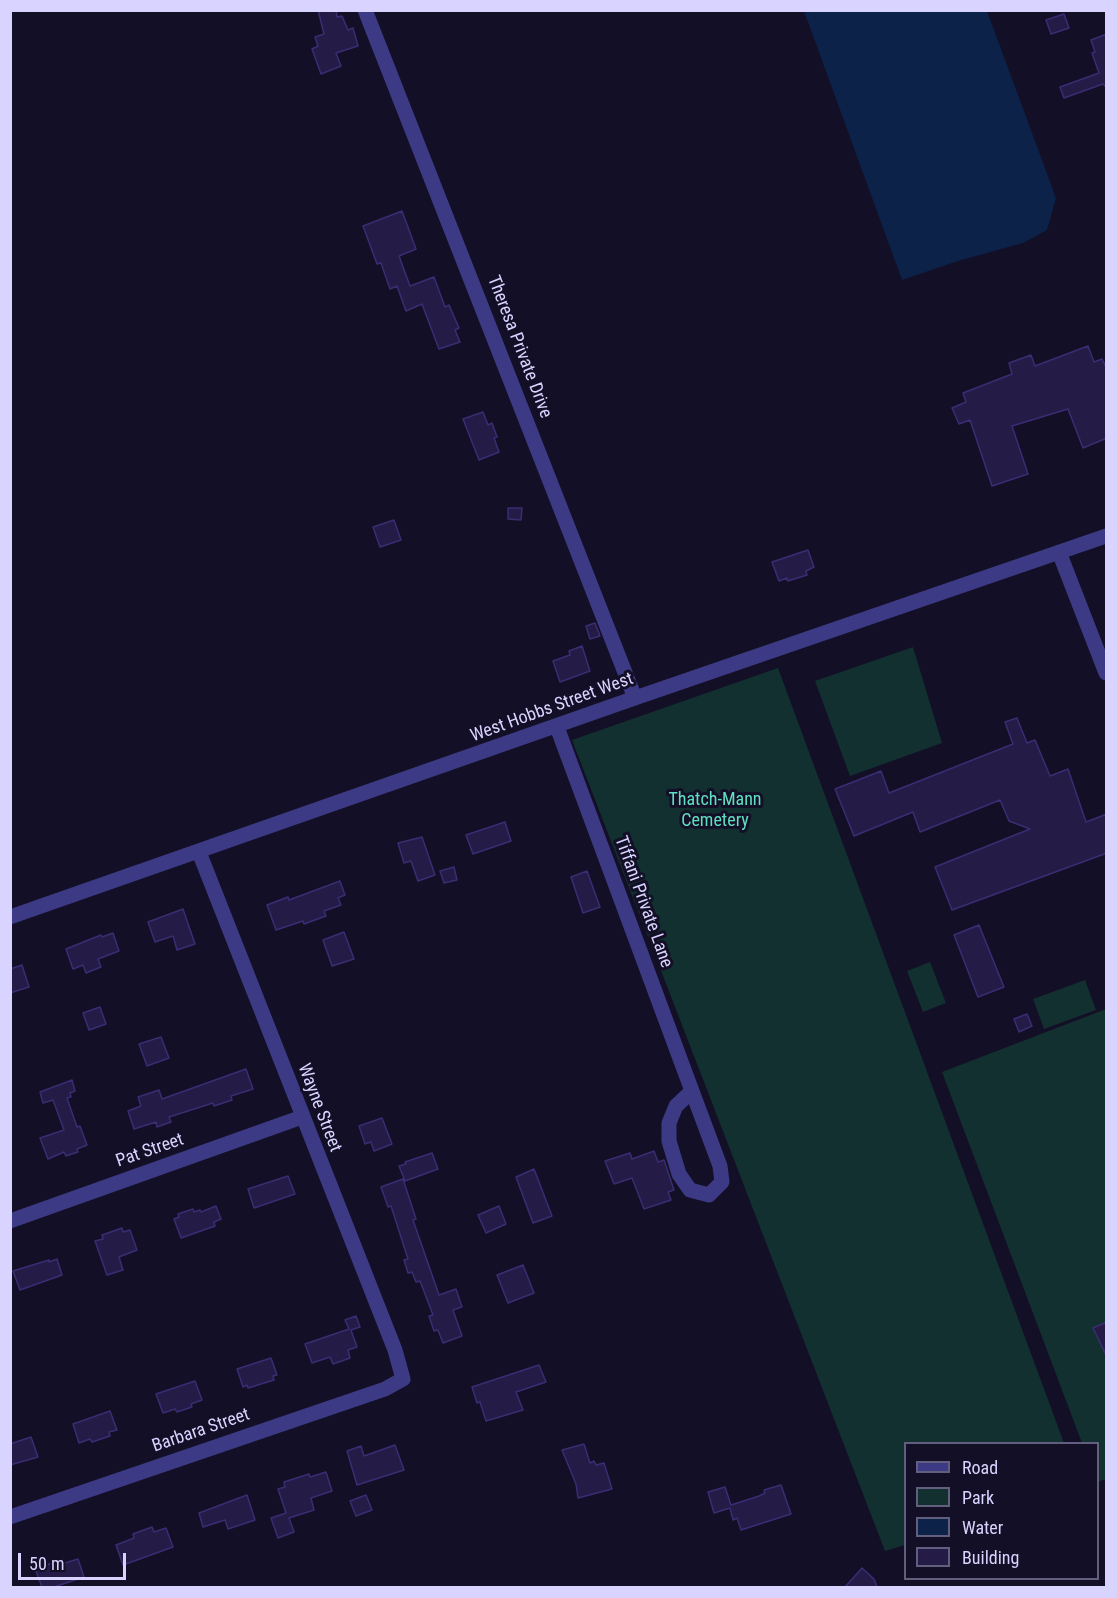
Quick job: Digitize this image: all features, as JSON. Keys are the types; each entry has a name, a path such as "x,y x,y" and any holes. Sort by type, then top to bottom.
{"street":[{"name":"Theresa Private Drive","path":"365,10 635,698"},
{"name":"West Hobbs Street West","path":"10,917 635,698 1107,536"},
{"path":"1059,552 1107,673"},
{"name":"Tiffani Private Lane","path":"557,727 720,1166 722,1182 709,1195 690,1190 679,1174 669,1141 669,1123 676,1106 692,1091"},
{"name":"Wayne Street","path":"199,852 395,1350 403,1379"},
{"name":"Pat Street","path":"10,1221 302,1117"},
{"name":"Barbara Street","path":"10,1517 385,1389 403,1379"}],"green space":[{"path":"913,647 942,743 850,776 815,681"},
{"name":"Thatch-Mann Cemetery","path":"778,668 1064,1442 904,1442 904,1545 885,1551 572,740"},
{"path":"930,962 946,1003 923,1012 907,971"},
{"path":"1085,980 1096,1010 1044,1029 1033,999"},
{"path":"1106,1009 1106,1479 1099,1482 1099,1442 1082,1442 942,1072"}],"water":[{"path":"804,11 987,11 1056,198 1047,230 1023,243 902,280"}],"building":[{"path":"318,10 336,10 337,17 342,16 348,30 353,28 358,46 336,53 341,66 321,74 312,49 318,46 315,37 324,34"},
{"path":"1064,14 1069,28 1051,34 1046,20"},
{"path":"1107,34 1107,88 1103,84 1064,98 1060,87 1099,73 1092,53 1095,52 1091,40"},
{"path":"402,211 416,249 399,256 410,286 434,277 445,307 449,305 459,328 455,330 460,342 439,349 422,304 406,311 397,286 390,289 381,263 377,264 363,226"},
{"path":"1088,346 1094,362 1102,359 1107,369 1107,438 1083,448 1068,409 1012,426 1028,474 992,486 970,420 959,424 952,408 966,402 963,393 1012,374 1009,363 1031,355 1035,366"},
{"path":"483,412 488,425 492,423 499,452 479,460 463,419"},
{"path":"508,508 522,508 521,520 508,519"},
{"path":"394,520 401,540 380,547 373,527"},
{"path":"808,550 814,567 806,571 807,575 788,581 787,578 779,581 772,562"},
{"path":"595,623 600,636 590,639 586,626"},
{"path":"582,646 590,671 560,682 553,661 570,655 569,651"},
{"path":"1017,718 1027,743 1035,740 1050,776 1068,769 1086,822 1107,814 1107,853 952,910 935,867 1030,829 1009,821 1000,800 920,832 913,812 854,836 835,789 881,771 889,793 1013,744 1005,722"},
{"path":"505,822 511,841 473,854 466,835"},
{"path":"422,837 435,875 418,881 411,861 404,863 398,843"},
{"path":"454,867 457,880 444,883 440,871"},
{"path":"587,871 600,907 583,913 571,877"},
{"path":"340,881 345,895 338,898 341,905 324,911 326,916 276,930 267,905 288,897 289,900"},
{"path":"183,909 195,944 177,950 173,936 155,942 148,922"},
{"path":"979,925 1004,987 978,997 954,935"},
{"path":"344,932 354,959 332,966 323,940"},
{"path":"113,933 119,951 98,959 101,967 86,973 83,965 73,969 66,949 101,935 102,937"},
{"path":"22,965 29,987 10,993 10,969"},
{"path":"100,1007 106,1024 89,1030 83,1013"},
{"path":"1027,1014 1032,1026 1019,1032 1014,1019"},
{"path":"161,1037 169,1058 147,1066 139,1044"},
{"path":"246,1069 253,1089 231,1096 232,1100 214,1106 213,1103 169,1117 171,1122 157,1127 156,1122 134,1129 128,1111 141,1106 138,1097 159,1090 162,1099"},
{"path":"72,1080 75,1091 70,1093 71,1097 67,1098 77,1127 80,1126 87,1145 77,1149 78,1152 66,1156 64,1152 48,1159 40,1138 64,1130 53,1100 43,1103 40,1092"},
{"path":"382,1118 392,1144 374,1151 371,1142 365,1144 359,1126"},
{"path":"654,1151 658,1162 664,1160 674,1190 668,1192 671,1200 644,1209 632,1178 614,1184 605,1161 630,1153 632,1159"},
{"path":"432,1153 438,1169 405,1181 399,1166"},
{"path":"534,1169 552,1216 533,1223 516,1177"},
{"path":"288,1176 295,1194 254,1208 248,1189"},
{"path":"403,1179 416,1219 413,1220 439,1295 456,1289 462,1307 453,1310 462,1336 443,1343 438,1330 434,1331 429,1316 433,1315 420,1281 416,1282 412,1272 408,1273 404,1260 408,1259 391,1206 388,1207 381,1187"},
{"path":"216,1206 221,1219 214,1222 215,1226 181,1238 174,1219 179,1217 178,1214 193,1209 194,1212 200,1210 201,1212"},
{"path":"499,1206 506,1224 486,1233 478,1215"},
{"path":"122,1228 123,1232 130,1230 137,1250 119,1257 123,1270 107,1275 95,1241 103,1239 102,1235"},
{"path":"57,1259 62,1275 20,1290 13,1271"},
{"path":"523,1265 534,1293 508,1303 497,1275"},
{"path":"356,1316 360,1327 351,1330 357,1347 348,1350 350,1358 333,1364 330,1357 312,1363 305,1344 349,1329 345,1320"},
{"path":"1107,1322 1107,1357 1093,1328"},
{"path":"271,1358 277,1375 273,1376 274,1380 248,1388 247,1385 243,1387 237,1369"},
{"path":"539,1365 546,1382 516,1392 523,1410 486,1421 472,1387"},
{"path":"195,1381 202,1400 191,1404 192,1407 177,1412 175,1409 163,1413 156,1394"},
{"path":"110,1411 117,1430 109,1432 110,1436 92,1442 90,1439 79,1443 73,1424"},
{"path":"31,1437 38,1457 10,1465 10,1444"},
{"path":"584,1444 590,1463 594,1461 596,1465 604,1463 612,1489 578,1498 576,1484 562,1450"},
{"path":"395,1445 404,1470 357,1485 347,1451 361,1446 364,1456"},
{"path":"326,1472 332,1491 311,1498 314,1510 289,1518 294,1532 278,1538 271,1518 286,1513 278,1489 285,1487 284,1482 309,1474 310,1477"},
{"path":"781,1485 791,1514 741,1530 737,1518 733,1520 730,1508 714,1513 708,1492 725,1487 731,1505 759,1496 765,1493 764,1490"},
{"path":"247,1495 255,1520 228,1529 225,1520 203,1527 199,1513"},
{"path":"366,1495 372,1510 356,1516 350,1501"},
{"path":"152,1527 154,1532 166,1528 173,1547 123,1565 116,1545 134,1538 133,1534"},
{"path":"63,1559 65,1563 78,1559 84,1577 54,1587 42,1587 35,1569"},
{"path":"862,1568 874,1579 877,1587 845,1587"}]}
